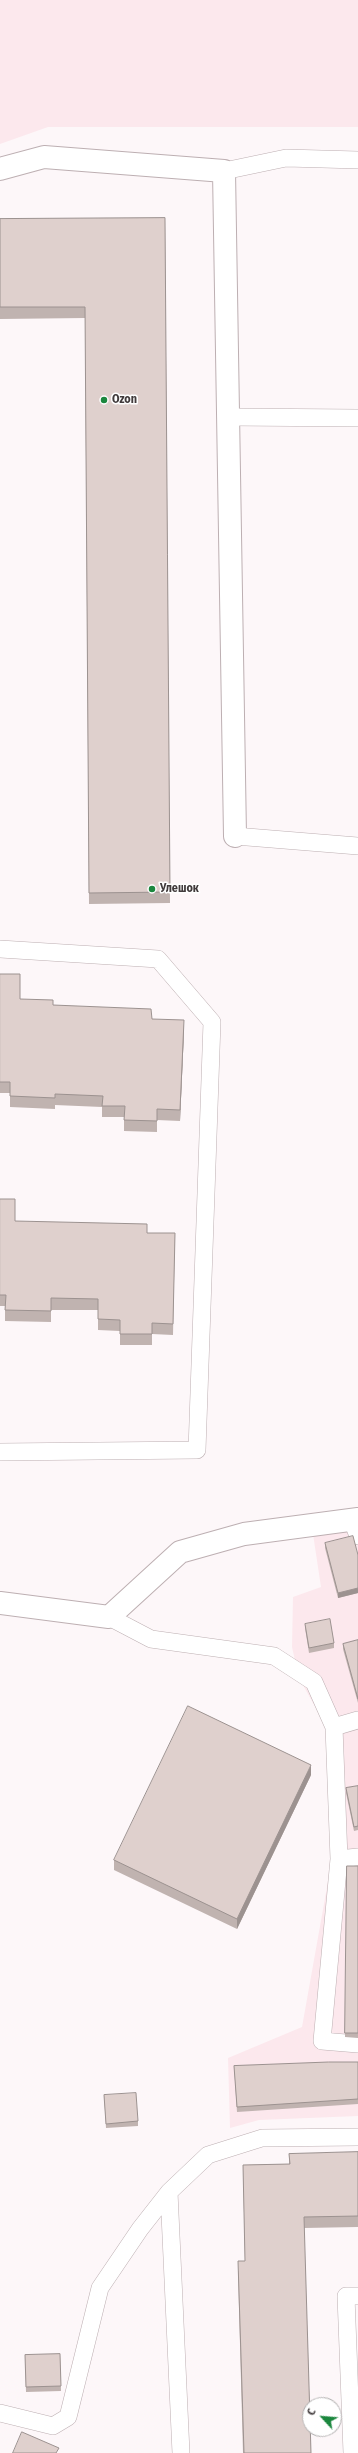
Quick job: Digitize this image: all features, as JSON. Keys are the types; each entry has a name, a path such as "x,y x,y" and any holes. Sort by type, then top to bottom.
{"street":[{"path":"0,169 44,157 224,172 235,836"},
{"path":"0,1603 109,1616 180,1552 244,1534 356,1525"}],"lane":[{"path":"224,172 286,158 358,160"},
{"path":"229,417 358,418"},
{"path":"235,836 358,846"},
{"path":"0,949 158,959 212,1022 197,1450 0,1452"},
{"path":"109,1616 151,1639 274,1656 314,1682 334,1727 339,1858 322,2041 358,2044"},
{"path":"334,1727 358,1720"},
{"path":"339,1858 358,1857"},
{"path":"0,2413 53,2426 68,2417 100,2288 140,2229 169,2192 208,2155 262,2138 358,2137"},
{"path":"169,2192 181,2453"},
{"path":"352,2453 346,2296 358,2296"}],"shaded area":[{"path":"0,0 358,0 358,127 48,127 0,144"},
{"path":"358,1526 358,2116 259,2120 230,2128 228,2058 302,2027 332,1859 327,1728 299,1678 292,1647 293,1597 321,1587 313,1534"}],"building":[{"path":"165,218 170,892 89,893 85,307 0,307 0,219"},
{"path":"0,974 20,974 20,999 53,1000 53,1005 151,1009 152,1019 184,1020 180,1110 157,1109 157,1121 124,1120 125,1106 102,1106 103,1096 55,1094 55,1098 10,1096 10,1082 0,1082"},
{"path":"0,1199 15,1199 15,1221 147,1224 147,1233 175,1233 173,1324 152,1323 152,1334 120,1334 120,1320 98,1319 98,1299 51,1298 51,1311 5,1310 6,1295 0,1295"},
{"path":"353,1536 358,1555 358,1588 338,1593 325,1543"},
{"path":"330,1619 334,1643 309,1648 305,1624"},
{"path":"358,1640 358,1699 343,1644"},
{"path":"188,1706 311,1765 237,1919 114,1860"},
{"path":"358,1786 358,1826 354,1827 346,1788"},
{"path":"347,1866 358,1866 358,2033 345,2033"},
{"path":"358,2062 358,2099 237,2107 234,2066"},
{"path":"136,2093 138,2121 106,2124 104,2095"},
{"path":"358,2152 358,2216 304,2217 309,2397 302,2397 302,2437 311,2437 311,2453 244,2453 238,2261 245,2261 243,2165 290,2164 289,2154"},
{"path":"60,2354 61,2386 26,2387 25,2355"},
{"path":"22,2432 59,2448 56,2453 13,2453"}],"place":[{"name":"Ozon","path":"104,400"},
{"name":"Улешок","path":"152,889"}]}
